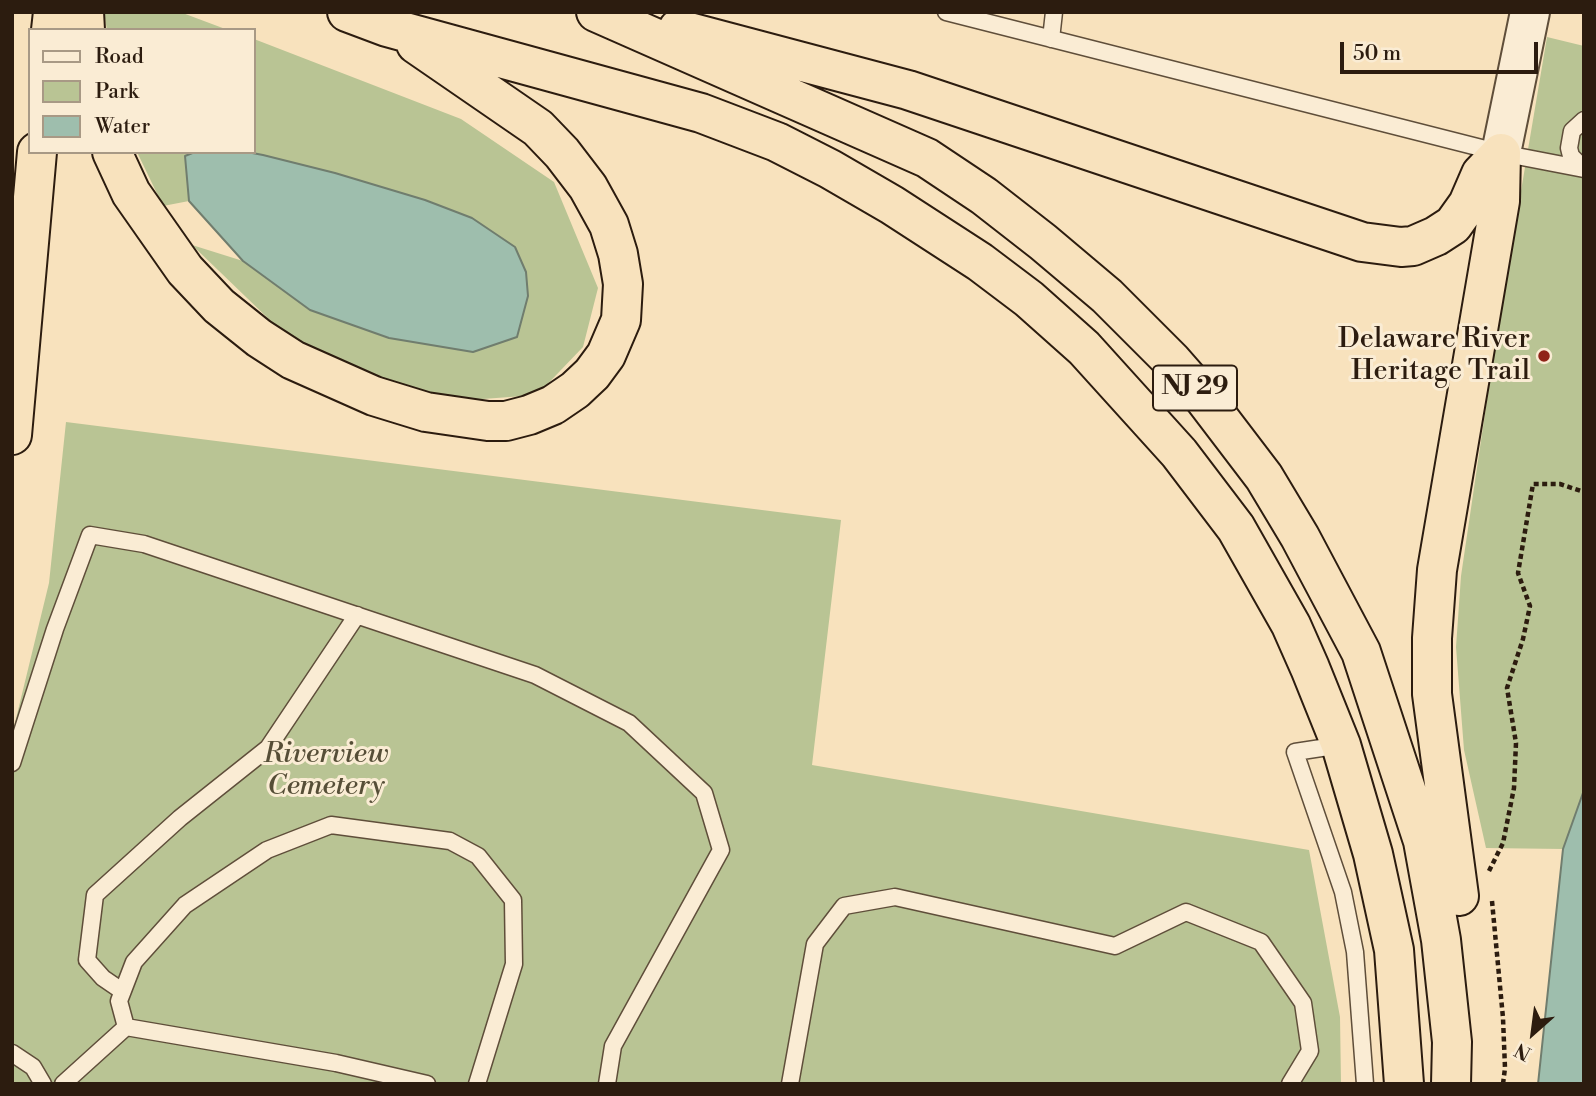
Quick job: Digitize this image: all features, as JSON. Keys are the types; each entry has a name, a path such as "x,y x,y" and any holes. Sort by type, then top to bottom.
{"highway":[{"name":"NJ 29","path":"347,12 387,27 701,113 777,142 892,205 980,262 1084,348 1179,453 1236,528 1291,625 1341,745 1373,854 1395,950 1404,1084"},
{"name":"NJ 29","path":"596,12 927,158 984,196 1044,242 1107,296 1200,393 1264,477 1306,548 1361,652 1423,841 1441,940 1452,1042 1451,1084"},
{"path":"611,12 908,90 1362,242 1401,247 1413,246 1436,236 1453,225 1468,204 1481,174 1501,153"},
{"path":"113,154 131,192 185,270 219,306 259,338 293,360 373,396 426,412 506,421 553,405 592,374 606,355 621,320 622,271 609,225 588,187 562,153 538,128 387,27"},
{"path":"1452,1042 1467,940 1448,827 1432,694 1432,638 1437,570 1500,201 1501,153"},
{"path":"12,435 37,154"}],"street":[{"path":"1501,153 1530,12"}],"lane":[{"path":"946,12 1501,153 1584,169 1571,156 1569,148 1572,131 1584,120"},
{"path":"1051,39 1054,12"},
{"path":"12,763 55,629 90,535 144,544 535,676 629,723 704,793 721,850 613,1046 607,1084"},
{"path":"122,991 103,978 87,960 95,895 180,818 268,748 357,615"},
{"path":"1341,745 1295,752 1343,892 1355,952 1366,1084"},
{"path":"126,1027 119,1001 134,962 185,905 267,850 331,825 450,841 478,856 513,900 514,964 477,1084"},
{"path":"790,1084 816,944 845,906 895,897 1115,946 1186,912 1261,942 1303,1003 1310,1051 1290,1084"},
{"path":"63,1084 126,1027"},
{"path":"126,1027 336,1063 427,1084"},
{"path":"12,1053 33,1067 43,1084"}],"path":[{"path":"1491,883 1489,869 1503,843 1514,788 1516,743 1507,688 1530,607 1518,573 1533,484 1560,484 1584,492"},
{"path":"1492,896 1503,1018 1503,1084"}],"green space":[{"path":"104,12 180,12 223,28 107,28"},
{"path":"1547,37 1584,46 1584,790 1563,849 1486,848 1464,750 1456,647 1461,576 1496,339"},
{"path":"256,40 461,119 554,182 598,288 583,347 537,395 442,402 302,351 192,245 243,261 310,310 425,200 335,173 255,154"},
{"path":"138,154 190,154 185,156 189,201 163,206"},
{"name":"Riverview Cemetery","path":"66,422 841,520 812,765 1309,850 1340,1017 1341,1084 12,1084 12,735 49,583"}],"water":[{"path":"263,155 425,200 472,218 515,247 526,272 528,296 517,337 473,352 389,338 310,310 243,261 189,201 185,156"},
{"path":"1584,790 1584,1084 1538,1084 1563,849"}],"place":[{"name":"Delaware River Heritage Trail","path":"1544,356"}]}
